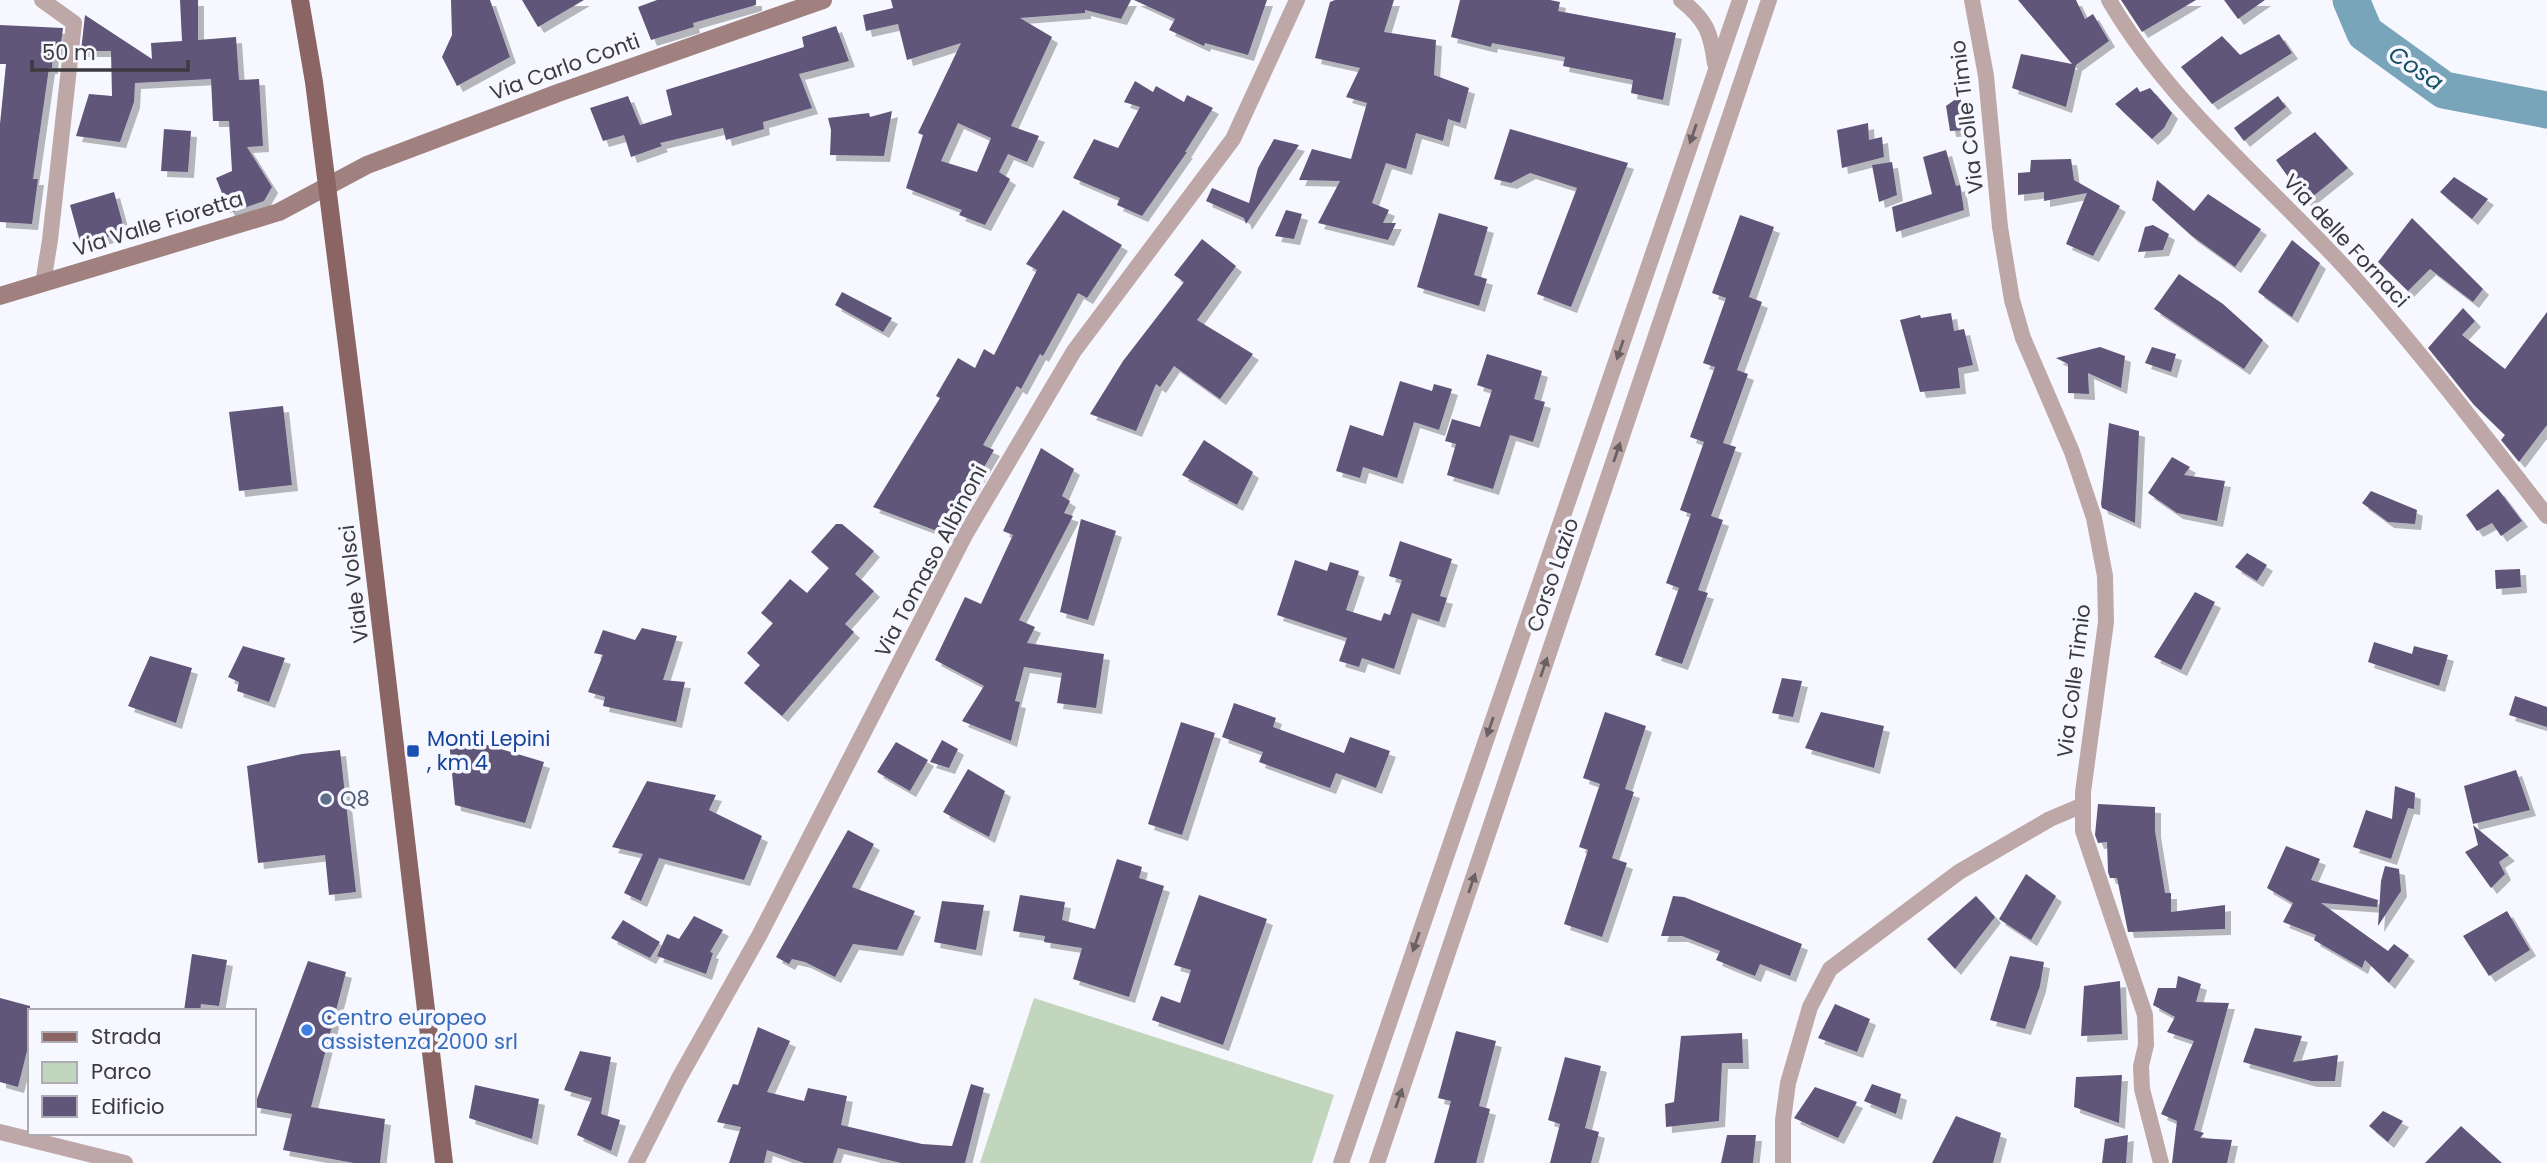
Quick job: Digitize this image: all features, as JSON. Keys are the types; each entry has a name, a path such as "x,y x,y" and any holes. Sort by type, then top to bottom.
{"main road":[{"name":"Viale Volsci","path":"300,0 314,82 325,185 362,457 444,1163"}],"street":[{"path":"42,0 74,23 43,283"},
{"name":"Via Carlo Conti","path":"325,185 367,165 558,93 823,0"},
{"name":"Via Tomaso Albinoni","path":"635,1163 678,1080 765,927 965,535 1074,351 1233,138 1297,0"},
{"name":"Corso Lazio","path":"1681,0 1701,16 1712,40 1716,70"},
{"name":"Corso Lazio","path":"1340,1163 1740,0"},
{"name":"Corso Lazio","path":"1377,1163 1769,0"},
{"name":"Via Colle Timio","path":"1972,0 1986,76 2000,227 2012,300 2023,338 2072,452 2094,519 2105,576 2106,622 2089,732 2083,831 2144,1015 2146,1045 2141,1066 2141,1089 2161,1163"},
{"name":"Via delle Fornaci","path":"2109,0 2152,65 2366,291 2547,516"},
{"name":"Via Valle Fioretta","path":"0,296 279,212 325,185"},
{"path":"1783,1163 1783,1120 1788,1083 1810,1007 1830,969 1959,872 2050,819 2083,805"},
{"path":"0,1132 125,1163"}],"green space":[{"path":"1034,998 1334,1095 1312,1163 980,1163"}],"building":[{"path":"180,0 198,0 198,40 236,37 239,80 259,79 263,146 247,147 272,187 264,201 230,213 216,178 232,171 229,121 213,121 211,79 135,83 134,102 120,142 76,136 89,94 112,96 111,51 81,51 85,15 152,59 151,43 182,41"},
{"path":"451,0 490,0 510,57 457,86 442,57 452,35"},
{"path":"522,0 584,0 538,27"},
{"path":"657,0 756,0 756,5 693,23 694,27 651,40 638,7"},
{"path":"891,0 1131,0 1121,19 1085,10 1085,13 1020,18 1052,37 1011,126 1039,136 1027,162 1008,154 999,172 1010,179 985,225 959,215 962,210 906,188 923,135 918,133 961,43 907,60 898,24 866,31 863,15 893,8","holes":["958,123 991,138 977,172 941,161"]},
{"path":"1134,0 1267,0 1248,55 1205,43 1204,46 1169,30 1175,19"},
{"path":"1394,0 1384,32 1436,40 1434,75 1469,88 1460,123 1448,119 1443,141 1416,133 1406,169 1386,163 1372,203 1389,210 1383,223 1396,223 1388,240 1318,223 1340,181 1299,180 1312,149 1351,159 1367,103 1346,97 1360,68 1315,58 1330,2"},
{"path":"1460,0 1550,0 1560,2 1558,11 1676,33 1663,100 1631,93 1633,80 1563,66 1565,57 1492,43 1491,47 1451,37"},
{"path":"2018,0 2076,0 2085,19 2093,14 2109,41 2076,65 2066,107 2012,88 2021,54 2072,64"},
{"path":"2121,0 2196,0 2142,32"},
{"path":"2224,0 2265,0 2238,19"},
{"path":"0,25 63,28 60,51 53,51 52,68 49,68 33,179 38,179 32,224 0,222 0,124 6,64 0,64"},
{"path":"836,26 849,61 799,74 812,108 763,122 764,129 726,140 723,128 660,143 662,146 631,157 624,135 603,141 590,108 628,96 640,125 672,115 666,90 804,47 802,37"},
{"path":"2279,34 2292,53 2212,104 2181,67 2222,36 2240,55"},
{"path":"1135,81 1153,92 1156,86 1184,102 1187,95 1213,108 1187,152 1142,216 1117,205 1120,198 1073,178 1094,139 1118,148 1140,107 1124,102"},
{"path":"2137,87 2140,92 2150,88 2172,113 2164,128 2152,139 2115,104"},
{"path":"1960,96 1967,130 1950,131 1946,106"},
{"path":"2278,96 2286,107 2244,141 2234,128"},
{"path":"892,111 884,156 830,155 831,130 828,118 869,113 870,117"},
{"path":"1868,123 1869,140 1882,137 1884,157 1842,168 1837,130"},
{"path":"164,129 191,131 188,172 161,171"},
{"path":"1510,129 1628,163 1571,307 1537,294 1577,188 1530,173 1511,183 1494,179"},
{"path":"2315,132 2348,168 2306,202 2276,160"},
{"path":"1274,139 1299,145 1246,224 1244,218 1206,201 1212,188 1249,203 1258,168"},
{"path":"1946,150 1956,186 1960,185 1964,210 1896,232 1892,207 1932,194 1923,157"},
{"path":"2071,159 2074,180 2120,206 2093,256 2066,244 2087,193 2044,201 2044,192 2018,195 2018,173 2030,172 2031,160"},
{"path":"1892,162 1897,195 1879,202 1872,165"},
{"path":"2454,177 2488,199 2472,219 2440,192"},
{"path":"2157,180 2194,211 2208,194 2261,229 2235,267 2192,236 2152,200"},
{"path":"114,192 125,232 81,245 70,205"},
{"path":"1063,210 1122,245 1087,298 1078,293 1043,356 1040,354 1021,389 1017,386 983,445 994,450 945,534 873,507 940,398 936,396 958,358 975,368 984,349 994,355 1037,270 1026,264"},
{"path":"1286,210 1302,214 1294,239 1275,236"},
{"path":"1439,213 1488,227 1474,275 1487,279 1479,306 1417,287"},
{"path":"1740,215 1774,227 1749,297 1762,302 1737,370 1748,374 1723,443 1736,447 1711,516 1723,520 1698,590 1708,593 1682,664 1655,655 1679,588 1666,583 1691,514 1680,510 1704,442 1690,437 1715,367 1703,363 1726,298 1712,293"},
{"path":"2412,218 2483,289 2473,302 2430,269 2408,291 2378,262"},
{"path":"2153,225 2169,234 2163,250 2138,252 2145,227"},
{"path":"1202,239 1236,266 1197,320 1253,354 1220,399 1174,366 1160,387 1156,384 1136,431 1090,414 1123,361 1184,282 1174,275"},
{"path":"2292,240 2320,263 2292,317 2258,292"},
{"path":"2179,274 2223,304 2263,340 2244,369 2154,309"},
{"path":"842,292 892,318 883,332 835,305"},
{"path":"2463,308 2475,321 2462,335 2505,369 2547,312 2547,425 2519,462 2501,440 2505,435 2474,405 2428,348"},
{"path":"1951,313 1954,331 1964,329 1973,365 1958,368 1960,388 1920,392 1900,320 1920,315 1921,318"},
{"path":"2100,347 2125,356 2121,388 2088,373 2089,394 2068,393 2068,364 2056,358"},
{"path":"2152,347 2176,354 2171,372 2145,363"},
{"path":"1487,354 1542,371 1534,399 1545,402 1533,442 1510,435 1493,489 1447,475 1456,444 1445,441 1452,419 1480,427 1492,390 1477,385"},
{"path":"1400,381 1432,391 1434,384 1452,389 1439,430 1414,422 1397,478 1363,467 1360,478 1336,471 1350,425 1383,436"},
{"path":"283,406 292,485 239,491 229,412"},
{"path":"2109,423 2139,431 2135,523 2102,508"},
{"path":"1204,440 1253,472 1237,505 1182,475"},
{"path":"1041,448 1074,469 1062,496 1070,501 1064,513 1073,516 1019,620 1035,627 1027,643 1104,654 1096,708 1057,703 1062,673 1024,667 1015,701 1020,702 1011,741 962,721 984,686 935,660 965,597 981,604 1013,535 1003,531"},
{"path":"2172,457 2190,467 2184,475 2225,481 2217,521 2177,513 2148,493"},
{"path":"2498,489 2522,521 2501,536 2492,523 2477,531 2466,515"},
{"path":"2371,491 2417,510 2415,524 2388,522 2362,503"},
{"path":"1081,519 1116,531 1088,620 1060,612"},
{"path":"836,524 842,524 874,551 855,574 874,591 845,624 854,632 782,716 744,683 760,665 747,653 773,623 761,613 790,579 807,593 829,568 811,552"},
{"path":"1400,541 1452,559 1440,596 1447,598 1439,622 1412,613 1394,669 1362,658 1359,667 1339,661 1347,638 1277,615 1295,560 1327,571 1330,562 1359,571 1346,610 1381,621 1384,613 1390,615 1402,580 1389,576"},
{"path":"2247,553 2267,565 2257,581 2235,567"},
{"path":"2520,569 2521,587 2496,589 2495,570"},
{"path":"2195,592 2215,602 2181,670 2154,657"},
{"path":"642,628 677,636 663,680 685,682 676,722 603,706 605,697 588,692 603,655 594,653 603,630 635,640"},
{"path":"2374,642 2412,654 2414,646 2448,655 2439,686 2368,662"},
{"path":"243,646 285,658 269,702 237,691 239,682 228,677"},
{"path":"150,656 192,668 176,723 128,706"},
{"path":"1782,678 1802,681 1793,717 1772,713"},
{"path":"2515,696 2547,707 2547,727 2509,715"},
{"path":"1234,703 1276,718 1273,727 1344,753 1350,737 1390,751 1376,788 1336,773 1330,788 1259,762 1263,752 1222,737"},
{"path":"1605,712 1646,726 1625,789 1634,792 1612,858 1627,863 1602,937 1564,924 1588,850 1579,847 1600,784 1583,778"},
{"path":"1821,712 1884,726 1874,768 1805,748"},
{"path":"1181,722 1215,733 1182,835 1148,824"},
{"path":"464,738 544,762 525,823 455,805 449,741"},
{"path":"942,740 958,749 949,768 930,762"},
{"path":"896,742 928,760 910,791 877,772"},
{"path":"340,750 356,892 329,895 325,855 258,863 247,766 302,754"},
{"path":"968,769 1005,791 989,837 943,812"},
{"path":"2516,770 2530,810 2473,824 2464,786"},
{"path":"647,781 716,795 709,810 762,836 744,880 659,858 641,901 624,893 643,854 612,847"},
{"path":"2395,786 2415,793 2414,809 2408,808 2391,859 2353,847 2366,810 2392,819"},
{"path":"2098,804 2155,807 2155,831 2165,893 2171,893 2171,912 2225,905 2225,929 2128,932 2117,878 2110,878 2108,872 2107,842 2098,843 2095,835"},
{"path":"2473,825 2509,855 2499,862 2505,874 2491,888 2465,852 2478,845"},
{"path":"848,830 874,844 852,887 915,911 897,950 853,944 835,977 805,962 792,959 789,964 776,957"},
{"path":"2286,846 2320,859 2311,880 2378,900 2377,907 2321,903 2388,951 2394,944 2409,955 2389,983 2365,960 2362,968 2314,940 2316,935 2283,922 2293,903 2267,888"},
{"path":"1117,859 1142,867 1139,878 1164,886 1129,997 1073,979 1082,948 1044,942 1045,936 1013,931 1020,895 1065,902 1062,920 1095,929"},
{"path":"2385,866 2399,869 2401,891 2378,926 2381,881"},
{"path":"2026,874 2056,896 2031,940 1999,919"},
{"path":"1199,895 1267,919 1223,1045 1152,1020 1161,996 1180,1003 1191,970 1174,965"},
{"path":"1673,896 1684,897 1802,944 1790,976 1760,964 1755,976 1716,960 1720,951 1682,936 1661,936"},
{"path":"1976,896 1995,917 1955,969 1927,939"},
{"path":"942,901 984,905 976,950 934,942"},
{"path":"2507,911 2530,950 2489,976 2463,936"},
{"path":"694,916 723,930 710,952 713,953 706,974 657,956 667,934 679,939"},
{"path":"623,920 660,942 650,958 611,938"},
{"path":"192,954 227,960 219,1006 201,1004 200,1009 184,1009"},
{"path":"2010,956 2044,962 2040,986 2025,1029 1990,1020"},
{"path":"308,961 346,972 311,1107 385,1119 380,1163 354,1163 283,1150 292,1114 256,1107"},
{"path":"2178,976 2201,984 2196,1002 2229,1003 2194,1130 2204,1133 2200,1138 2232,1140 2227,1163 2172,1163 2177,1121 2161,1114 2194,1041 2167,1032 2175,1017 2153,1005 2158,988 2176,988"},
{"path":"2120,981 2122,1034 2081,1036 2084,986"},
{"path":"0,998 30,1006 30,1009 28,1047 18,1087 0,1082"},
{"path":"1835,1004 1870,1019 1857,1052 1818,1038"},
{"path":"758,1027 790,1041 767,1092 804,1101 808,1088 847,1096 841,1125 922,1144 952,1146 971,1084 984,1088 965,1163 901,1163 838,1148 833,1163 804,1163 767,1150 764,1163 729,1163 741,1127 717,1122 733,1084 738,1085"},
{"path":"2255,1028 2302,1036 2293,1062 2338,1055 2335,1081 2311,1081 2243,1062"},
{"path":"1456,1031 1496,1041 1479,1106 1490,1109 1476,1163 1434,1163 1451,1101 1438,1098"},
{"path":"1742,1033 1743,1063 1722,1063 1719,1121 1666,1127 1665,1104 1674,1102 1681,1036"},
{"path":"580,1051 611,1057 601,1114 620,1120 611,1151 577,1135 592,1098 564,1090"},
{"path":"1565,1057 1601,1066 1585,1128 1599,1132 1591,1163 1550,1163 1560,1124 1548,1120"},
{"path":"2122,1075 2119,1123 2074,1107 2076,1077"},
{"path":"1872,1084 1901,1094 1896,1114 1864,1101"},
{"path":"475,1085 539,1099 532,1139 469,1118"},
{"path":"1815,1087 1857,1102 1838,1138 1794,1118"},
{"path":"2383,1111 2403,1121 2388,1142 2369,1126"},
{"path":"1956,1116 2001,1133 1993,1163 1932,1163"},
{"path":"2461,1126 2502,1163 2425,1163"},
{"path":"1727,1135 1756,1135 1753,1163 1721,1163"},
{"path":"2128,1135 2126,1163 2102,1163 2105,1139"}],"waterway":[{"name":"Cosa","path":"2351,0 2365,33 2444,90 2547,110"}],"place":[{"name":"Monti Lepini , km 4","path":"413,751"},
{"name":"Q8","path":"326,799"},
{"name":"Centro europeo assistenza 2000 srl","path":"307,1030"}]}
